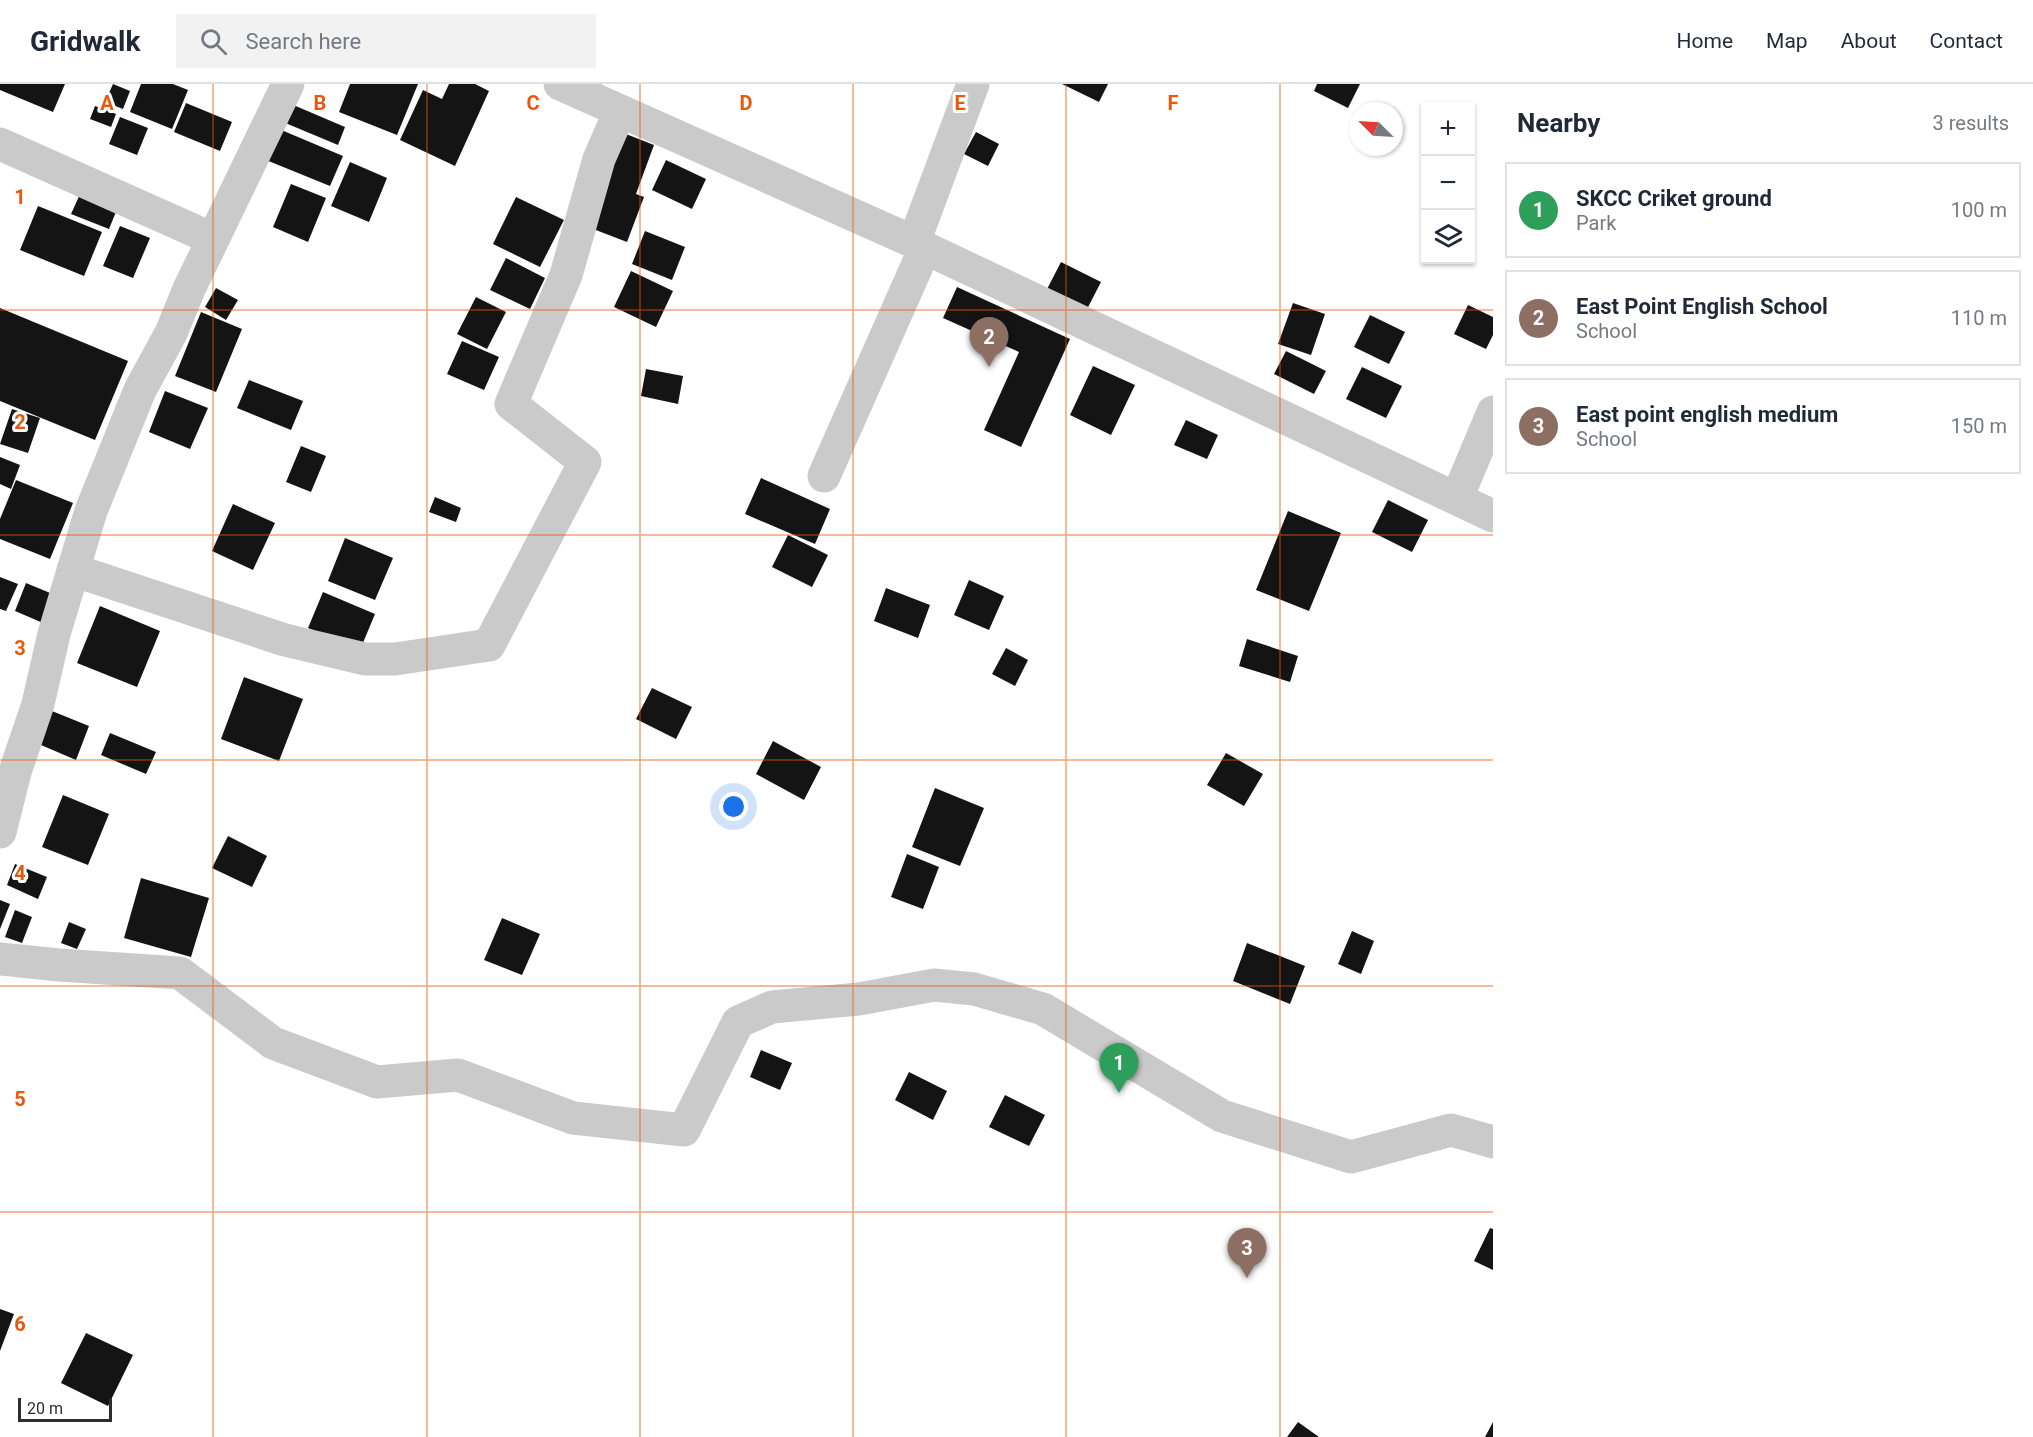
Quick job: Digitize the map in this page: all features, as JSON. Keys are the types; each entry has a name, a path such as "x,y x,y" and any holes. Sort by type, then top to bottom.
{"street":[{"path":"0,832 15,772 38,704 54,634 91,511 140,390 171,333 213,239 288,84"},
{"path":"560,84 920,245 1493,516"},
{"path":"825,476 920,245 973,84"},
{"path":"73,570 285,640 365,659 395,659 489,645 585,462 511,404 566,276 599,159 620,111"},
{"path":"0,144 213,239"},
{"path":"1457,498 1493,412"},
{"path":"0,959 180,973 273,1043 377,1082 458,1075 573,1118 684,1130 738,1022 772,1007 859,999 934,985 974,989 1043,1009 1222,1116 1351,1157 1450,1130 1493,1142"}],"building":[{"path":"0,84 65,84 53,112 0,90"},
{"path":"113,84 130,91 123,109 105,102"},
{"path":"141,84 173,84 188,90 172,129 130,112"},
{"path":"350,84 418,84 397,135 339,112"},
{"path":"449,84 475,84 489,91 455,166 400,140 423,90 442,99"},
{"path":"1062,84 1108,84 1099,102"},
{"path":"1317,84 1360,84 1348,108 1314,91"},
{"path":"186,103 232,122 220,151 174,132"},
{"path":"291,104 345,127 338,145 283,122"},
{"path":"95,106 116,114 111,127 90,119"},
{"path":"120,117 148,128 137,155 109,144"},
{"path":"279,129 343,156 330,186 266,160"},
{"path":"976,132 999,144 988,166 964,154"},
{"path":"626,134 654,145 636,194 644,197 627,242 588,227"},
{"path":"666,160 706,179 692,209 652,190"},
{"path":"350,162 387,178 369,222 331,206"},
{"path":"291,184 326,198 308,242 273,227"},
{"path":"81,192 118,207 109,229 71,214"},
{"path":"516,197 564,220 540,267 493,244"},
{"path":"38,206 102,232 84,276 20,250"},
{"path":"120,226 150,238 133,278 103,266"},
{"path":"645,231 685,247 672,280 632,264"},
{"path":"506,258 545,278 530,309 490,290"},
{"path":"1061,262 1101,282 1085,313 1045,293"},
{"path":"631,271 673,291 656,327 614,307"},
{"path":"957,287 1070,339 1021,447 984,430 1019,352 943,318"},
{"path":"216,288 238,300 226,320 205,307"},
{"path":"476,297 506,312 487,349 457,334"},
{"path":"1293,303 1325,314 1311,355 1278,344"},
{"path":"1468,305 1493,317 1493,335 1486,349 1454,334"},
{"path":"0,308 128,361 95,440 0,401"},
{"path":"201,312 242,329 216,392 175,376"},
{"path":"1370,315 1405,332 1389,364 1354,347"},
{"path":"462,341 499,357 484,390 447,374"},
{"path":"1286,351 1326,371 1314,394 1274,374"},
{"path":"1093,366 1135,385 1111,435 1070,415"},
{"path":"1362,367 1402,386 1386,418 1346,399"},
{"path":"646,369 683,376 678,404 641,396"},
{"path":"249,380 303,401 291,430 237,408"},
{"path":"165,391 208,408 190,449 149,432"},
{"path":"12,409 40,418 28,453 0,444"},
{"path":"1186,420 1218,435 1207,459 1174,445"},
{"path":"301,446 326,456 311,492 286,482"},
{"path":"0,457 20,465 11,489 0,484"},
{"path":"761,478 830,509 815,544 745,514"},
{"path":"16,480 73,503 50,559 0,539 0,519"},
{"path":"435,497 461,508 456,522 429,512"},
{"path":"1388,500 1428,520 1412,552 1372,532"},
{"path":"233,504 275,523 253,570 212,551"},
{"path":"1288,511 1341,533 1309,611 1256,590"},
{"path":"788,535 828,555 812,587 772,567"},
{"path":"345,538 393,558 375,600 328,581"},
{"path":"0,577 18,584 6,611 0,609"},
{"path":"969,580 1004,596 989,630 954,615"},
{"path":"26,583 55,595 43,623 15,611"},
{"path":"886,588 930,605 918,638 874,621"},
{"path":"323,592 375,614 360,650 308,628"},
{"path":"100,606 160,631 137,687 77,663"},
{"path":"1247,639 1298,656 1290,682 1239,666"},
{"path":"1006,648 1028,660 1015,686 992,674"},
{"path":"244,677 303,699 279,761 221,739"},
{"path":"652,688 692,707 676,739 636,719"},
{"path":"47,709 89,726 76,760 34,742"},
{"path":"110,733 156,752 146,774 101,755"},
{"path":"773,741 821,767 804,800 756,774"},
{"path":"1226,753 1263,774 1244,806 1207,785"},
{"path":"935,788 984,808 960,866 912,847"},
{"path":"63,795 109,814 88,865 42,847"},
{"path":"228,836 267,856 252,887 212,868"},
{"path":"907,854 939,867 923,909 891,897"},
{"path":"15,864 47,877 38,899 7,885"},
{"path":"141,878 209,898 191,957 124,938"},
{"path":"0,900 10,904 0,929"},
{"path":"15,910 32,917 22,943 5,937"},
{"path":"502,918 540,934 522,975 484,960"},
{"path":"69,922 86,929 77,949 61,943"},
{"path":"1352,931 1374,941 1361,974 1338,964"},
{"path":"1247,943 1305,966 1290,1004 1233,981"},
{"path":"761,1050 792,1063 780,1090 750,1077"},
{"path":"909,1072 947,1091 933,1120 895,1100"},
{"path":"1005,1095 1045,1115 1029,1146 989,1127"},
{"path":"1490,1228 1493,1229 1493,1270 1474,1261"},
{"path":"0,1309 14,1314 0,1351"},
{"path":"86,1333 133,1355 108,1406 61,1383"},
{"path":"1298,1422 1319,1437 1287,1437"},
{"path":"1493,1422 1493,1437 1485,1437"}],"place":[{"name":"East Point English School","path":"989,367"},
{"name":"SKCC Criket ground","path":"1119,1093"},
{"name":"East point english medium","path":"1247,1278"}]}
